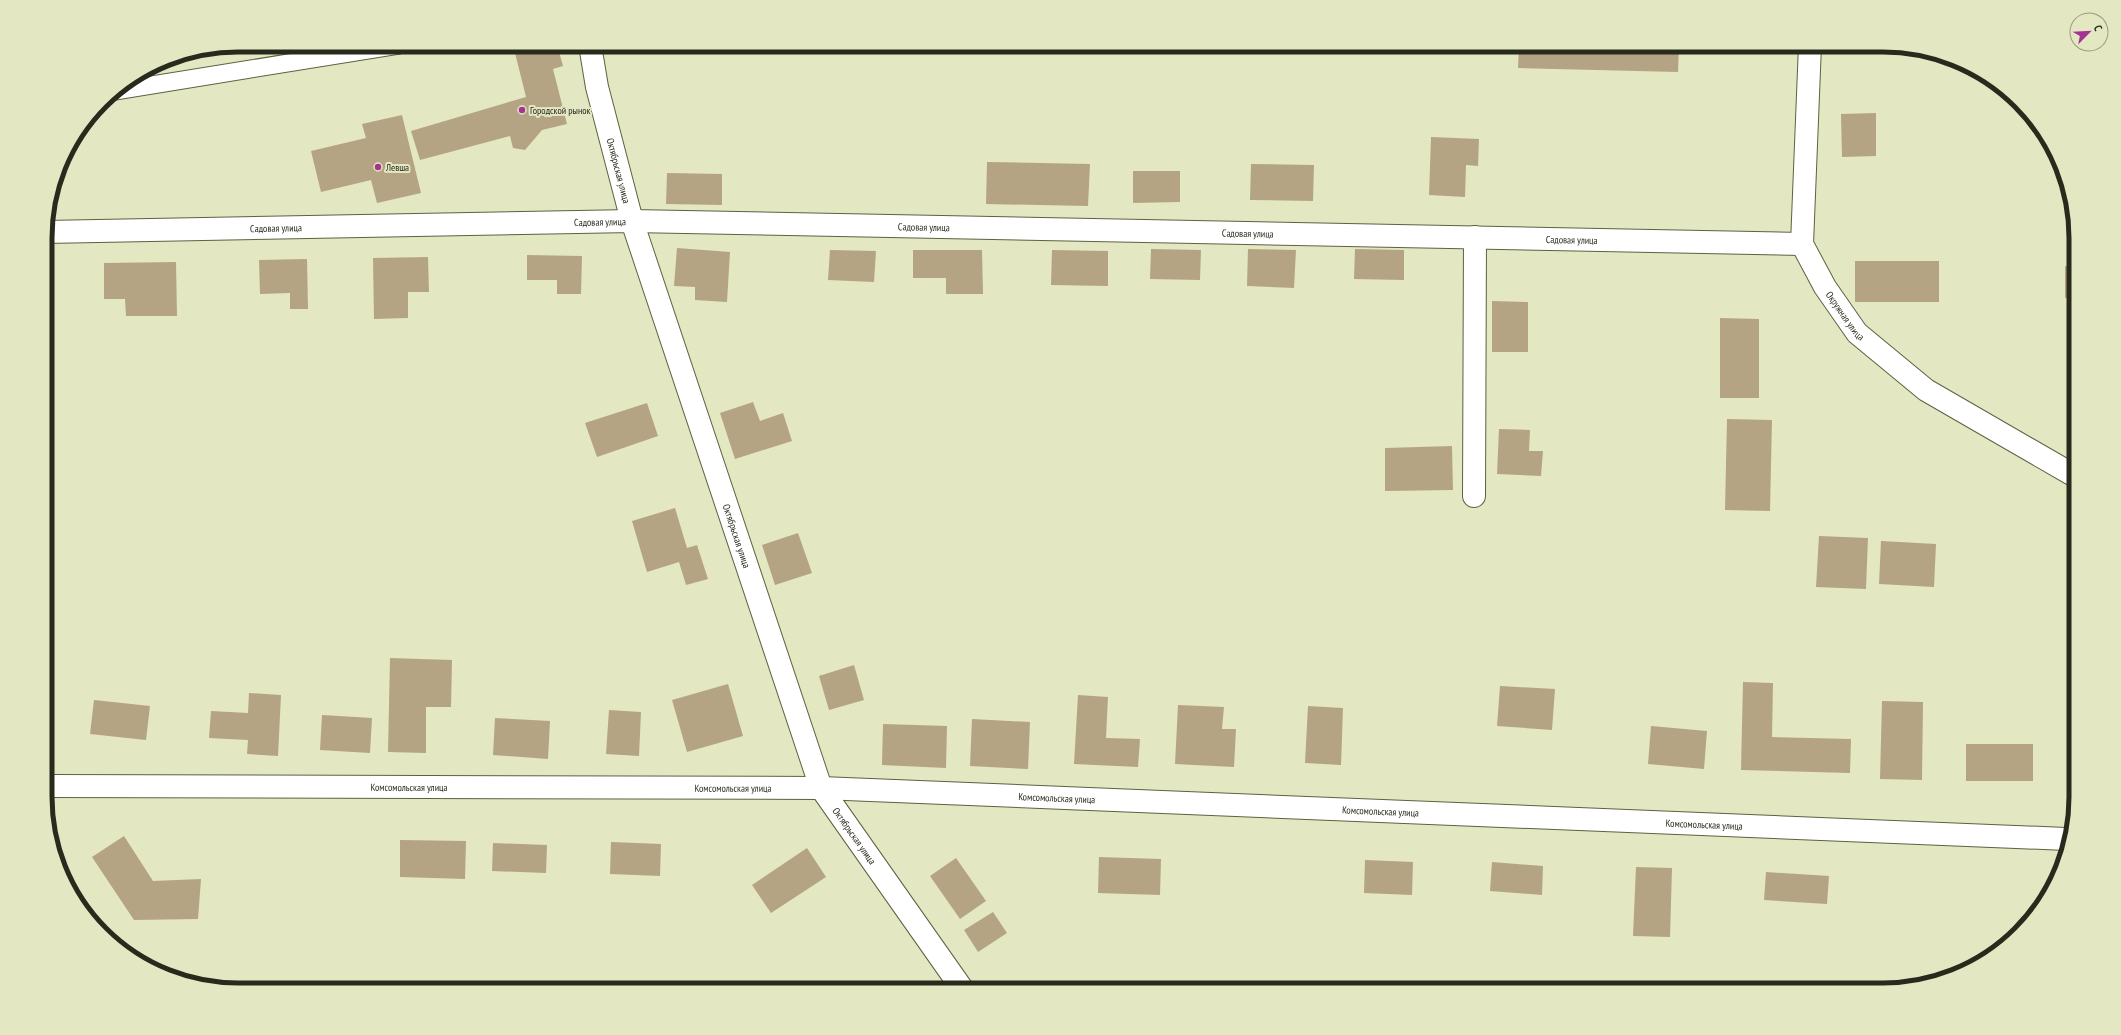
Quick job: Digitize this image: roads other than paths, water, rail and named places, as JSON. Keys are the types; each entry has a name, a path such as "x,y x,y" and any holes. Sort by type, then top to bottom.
{"street":[{"name":"Октябрьская улица","path":"591,52 597,88 632,221 821,788 958,983"},
{"name":"Окружная улица","path":"1810,52 1802,244 1824,287 1856,333 1926,390 2069,473"},
{"name":"Садовая улица","path":"52,232 632,221 1802,244"},
{"path":"1474,496 1475,237"},
{"name":"Комсомольская улица","path":"52,786 821,788 2064,839"}],"lane":[{"path":"126,89 356,52"}],"place":[{"name":"Городской рынок","path":"522,110"},
{"name":"Левша","path":"378,167"}]}
